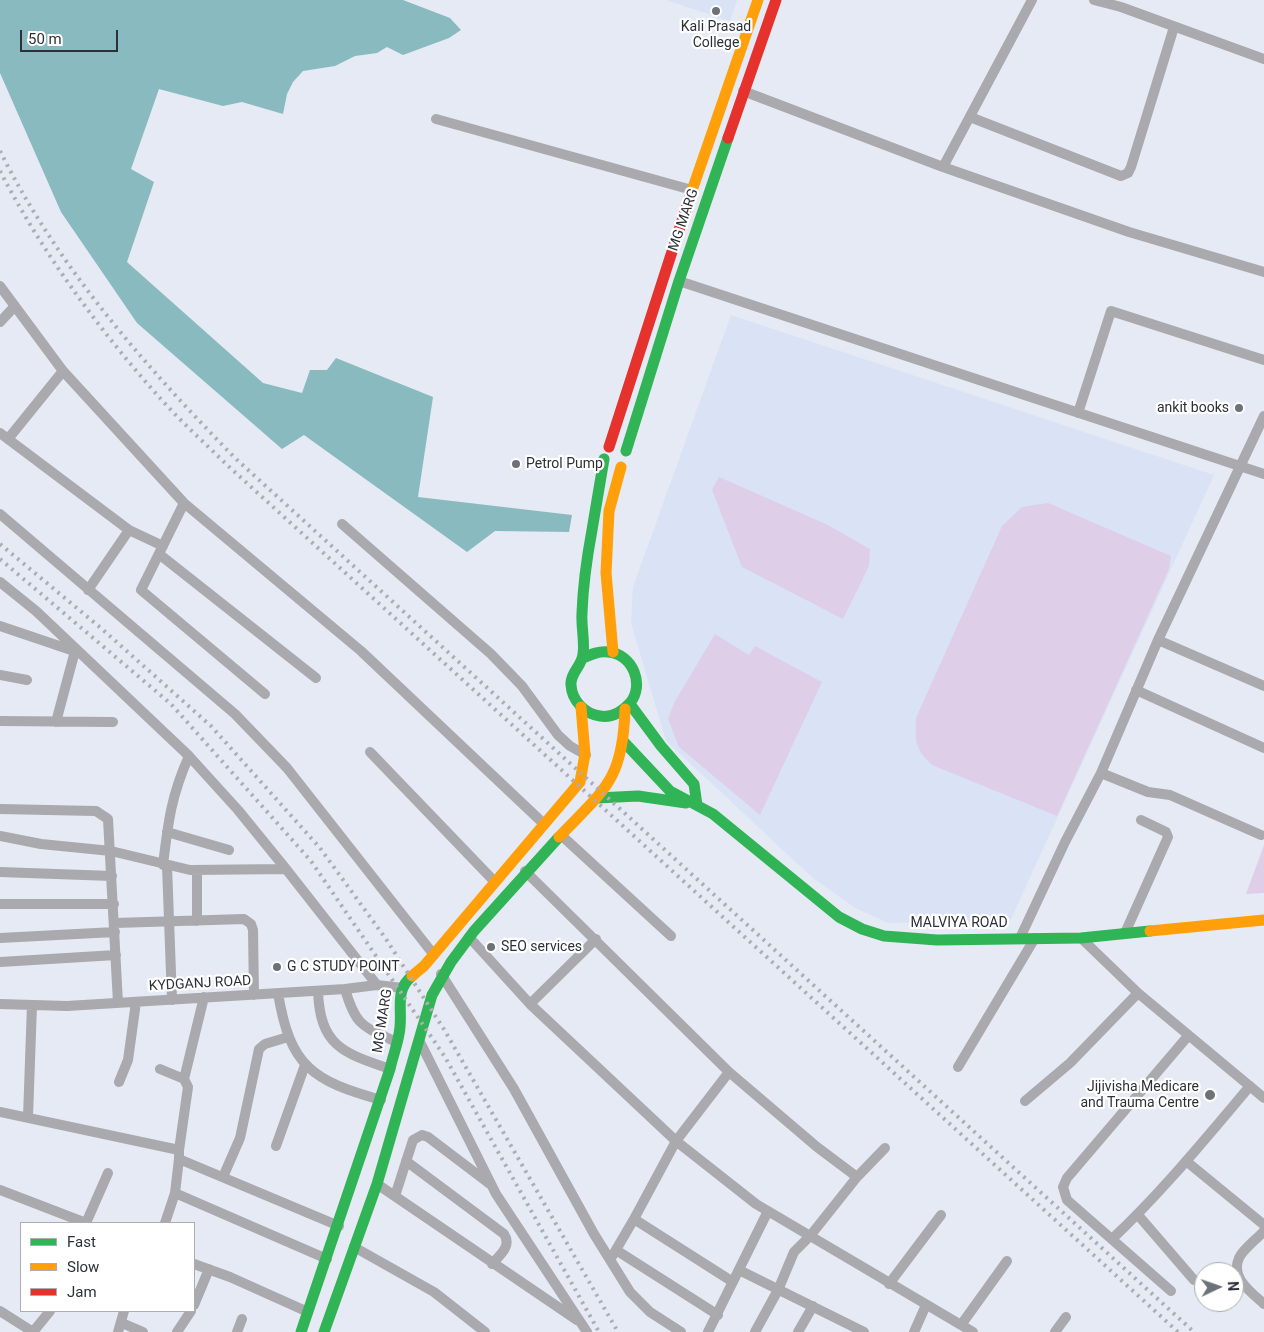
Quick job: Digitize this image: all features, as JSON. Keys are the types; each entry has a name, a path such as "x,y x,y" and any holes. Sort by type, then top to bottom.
{"main road":[{"path":"583,658 582,614 585,576 604,454 609,447 692,190 758,0"},
{"name":"MG MARG","path":"613,652 606,573 609,511 621,467 627,459 626,451 679,281 776,0"},
{"path":"609,447 620,446 626,451"},
{"path":"604,460 610,467 621,467"},
{"path":"324,1332 377,1184 432,995 441,974 469,937 525,871 597,798 613,778 622,758 627,706 636,689 635,673 627,660 613,652 598,651 583,658 578,663 572,678 573,694 581,707 594,715 602,717 610,716 627,706"},
{"path":"597,798 638,796 697,805 694,784 627,706"},
{"name":"MG MARG","path":"301,1332 381,1100 400,1027 402,988 406,981 434,955 494,881 580,782 585,767 586,755 581,707"},
{"name":"MALVIYA ROAD","path":"624,742 670,791 713,814 840,917 862,929 907,939 1081,938 1125,932 1264,920"}],"street":[{"path":"943,167 1032,0"},
{"path":"1094,0 1123,4 1174,27 1264,59"},
{"path":"970,117 1121,176 1128,173 1132,167 1174,27"},
{"path":"744,91 943,167 1129,232 1264,272"},
{"path":"436,120 692,190"},
{"path":"679,281 1264,474"},
{"path":"0,286 62,371 184,503 361,651 544,824"},
{"path":"0,322 14,307"},
{"path":"1078,413 1111,311 1264,360"},
{"path":"62,371 4,436 129,530 161,550 316,678"},
{"path":"1020,938 1065,842 1101,774 1158,640 1264,416"},
{"path":"184,503 141,590 265,694"},
{"path":"0,514 235,714 287,768 434,955"},
{"path":"342,524 491,654 522,686 558,735 570,746 586,755"},
{"path":"88,590 129,530"},
{"path":"0,582 36,611 189,756 238,810 377,986"},
{"path":"0,626 78,652"},
{"path":"1158,640 1264,686"},
{"path":"56,722 78,652"},
{"path":"0,675 27,680"},
{"path":"1136,690 1264,748"},
{"path":"0,721 113,722"},
{"path":"370,752 494,881"},
{"path":"172,1000 165,866 167,832 169,809 176,784 189,756"},
{"path":"1101,774 1148,792 1170,795 1261,835"},
{"path":"0,809 96,811 108,819 118,1003"},
{"path":"1125,932 1168,837 1166,832 1141,820"},
{"path":"167,832 228,850"},
{"path":"560,835 671,936"},
{"path":"0,836 41,844 111,851 165,866 197,870 286,869"},
{"path":"197,870 197,921"},
{"path":"525,871 729,1072 817,1147 858,1177"},
{"path":"0,872 112,876"},
{"path":"0,904 114,904"},
{"path":"0,938 168,922 244,919 251,924 253,930 254,995"},
{"path":"469,937 530,1004 676,1141 768,1211 888,1284 973,1332"},
{"path":"958,1067 1035,938"},
{"path":"1081,938 1138,993 1264,1098"},
{"path":"530,1004 596,939"},
{"path":"0,962 116,955"},
{"path":"441,974 514,1089 630,1292 650,1312 681,1332"},
{"name":"KYDGANJ ROAD","path":"0,1004 118,1003 345,990 377,986 402,988"},
{"path":"345,990 351,1010 357,1020 366,1028 396,1042"},
{"path":"318,991 319,1012 325,1031 340,1048 353,1056 390,1069"},
{"path":"278,993 288,1037 306,1065 320,1078 381,1100"},
{"path":"1025,1101 1070,1063 1138,993"},
{"path":"165,1222 174,1193 188,1095 188,1087 184,1079 204,997"},
{"path":"119,1082 128,1060 136,1002"},
{"path":"28,1117 32,1005"},
{"path":"1171,1291 1067,1200 1064,1188 1067,1178 1188,1036"},
{"path":"223,1177 240,1138 259,1049 265,1044 288,1037"},
{"path":"419,1040 491,1184 587,1332"},
{"path":"276,1146 306,1065"},
{"path":"160,1069 184,1079"},
{"path":"610,1260 676,1141 729,1072"},
{"path":"1112,1239 1138,1215 1250,1086"},
{"path":"0,1112 28,1117 179,1155 223,1177 339,1226"},
{"path":"395,1196 413,1140 422,1135 428,1137 491,1184"},
{"path":"755,1332 778,1290 794,1252 810,1236 858,1177 885,1148"},
{"path":"406,1161 504,1234 508,1243 492,1264"},
{"path":"1186,1161 1264,1225"},
{"path":"86,1222 108,1173"},
{"path":"377,1184 492,1264 581,1322"},
{"path":"0,1190 83,1222"},
{"path":"174,1193 327,1259"},
{"path":"708,1332 768,1211"},
{"path":"888,1284 941,1215"},
{"path":"1138,1215 1194,1280"},
{"path":"634,1219 733,1282"},
{"path":"1264,1231 1239,1258 1238,1268 1242,1284 1264,1304"},
{"path":"354,1247 434,1292 485,1332"},
{"path":"616,1250 718,1315"},
{"path":"961,1325 1007,1261"},
{"path":"195,1264 308,1312"},
{"path":"195,1303 209,1269"},
{"path":"739,1270 813,1306 858,1331"},
{"path":"914,1332 926,1305"},
{"path":"798,1332 813,1306"},
{"path":"0,1311 33,1332 49,1312"},
{"path":"124,1312 120,1328 142,1332"},
{"path":"177,1332 190,1312"},
{"path":"1055,1332 1066,1317"},
{"path":"237,1332 242,1319"}],"shaded area":[{"name":"Kali Prasad College","path":"666,0 737,0 730,21"},
{"path":"731,315 1214,475 1011,919 889,923 855,908 813,878 666,741 631,623 633,587"},
{"path":"719,477 828,525 870,549 869,566 843,619 742,567 712,490"},
{"path":"1048,503 1171,556 1169,569 1057,816 932,765 919,749 916,733 916,718 1002,526 1022,507"},
{"path":"715,634 749,655 755,646 822,682 760,815 679,747 668,719 674,703"},
{"path":"1264,845 1264,893 1246,894"}],"water":[{"path":"0,0 403,0 450,18 461,30 449,38 403,55 387,47 377,53 355,56 335,66 303,71 293,82 287,94 283,114 242,102 223,106 159,89 131,169 154,182 127,262 263,383 302,393 310,370 327,370 336,358 433,397 418,497 572,515 569,532 495,531 467,552 304,435 282,449 137,323 61,212 0,73"}],"railway":[{"path":"0,151 48,235 105,313 168,387 235,458 1194,1332"},
{"path":"0,171 34,231 94,318 137,372 185,424 227,465 1178,1332"},
{"path":"0,544 102,629 211,726 320,848 386,939 445,1031 618,1332"},
{"path":"0,559 171,704 311,861 445,1057 599,1332"}],"traffic: fast":[{"path":"626,451 679,281 728,138"},
{"path":"583,658 596,653 608,652 617,654 630,664 636,679 636,688 634,696 624,709 609,716 589,713 580,706 574,696 571,685 572,677 581,662 583,654 584,582 604,459"},
{"path":"630,704 661,746 694,784 697,805"},
{"path":"624,742 670,791 713,814 839,917 862,929 884,936 937,940 1081,938 1150,931"},
{"path":"597,798 638,796 686,803"},
{"path":"324,1332 377,1184 432,995 451,962 474,931 559,837"},
{"path":"301,1332 390,1069 399,1032 401,993 403,987 412,976"}],"traffic: slow":[{"path":"688,202 758,0"},
{"path":"613,652 606,573 609,511 621,467"},
{"path":"412,976 424,966 580,782 585,754 581,707"},
{"path":"559,837 600,794 608,782 620,752 625,709"},
{"path":"1150,931 1264,920"}],"traffic: jam":[{"path":"728,138 776,0"},
{"path":"609,447 688,202"}],"place":[{"name":"Kali Prasad College","path":"716,11"},
{"name":"ankit books","path":"1239,408"},
{"name":"Petrol Pump","path":"516,464"},
{"name":"SEO services","path":"491,947"},
{"name":"G C STUDY POINT","path":"277,967"},
{"name":"Jijivisha Medicare and Trauma Centre","path":"1210,1095"}]}
